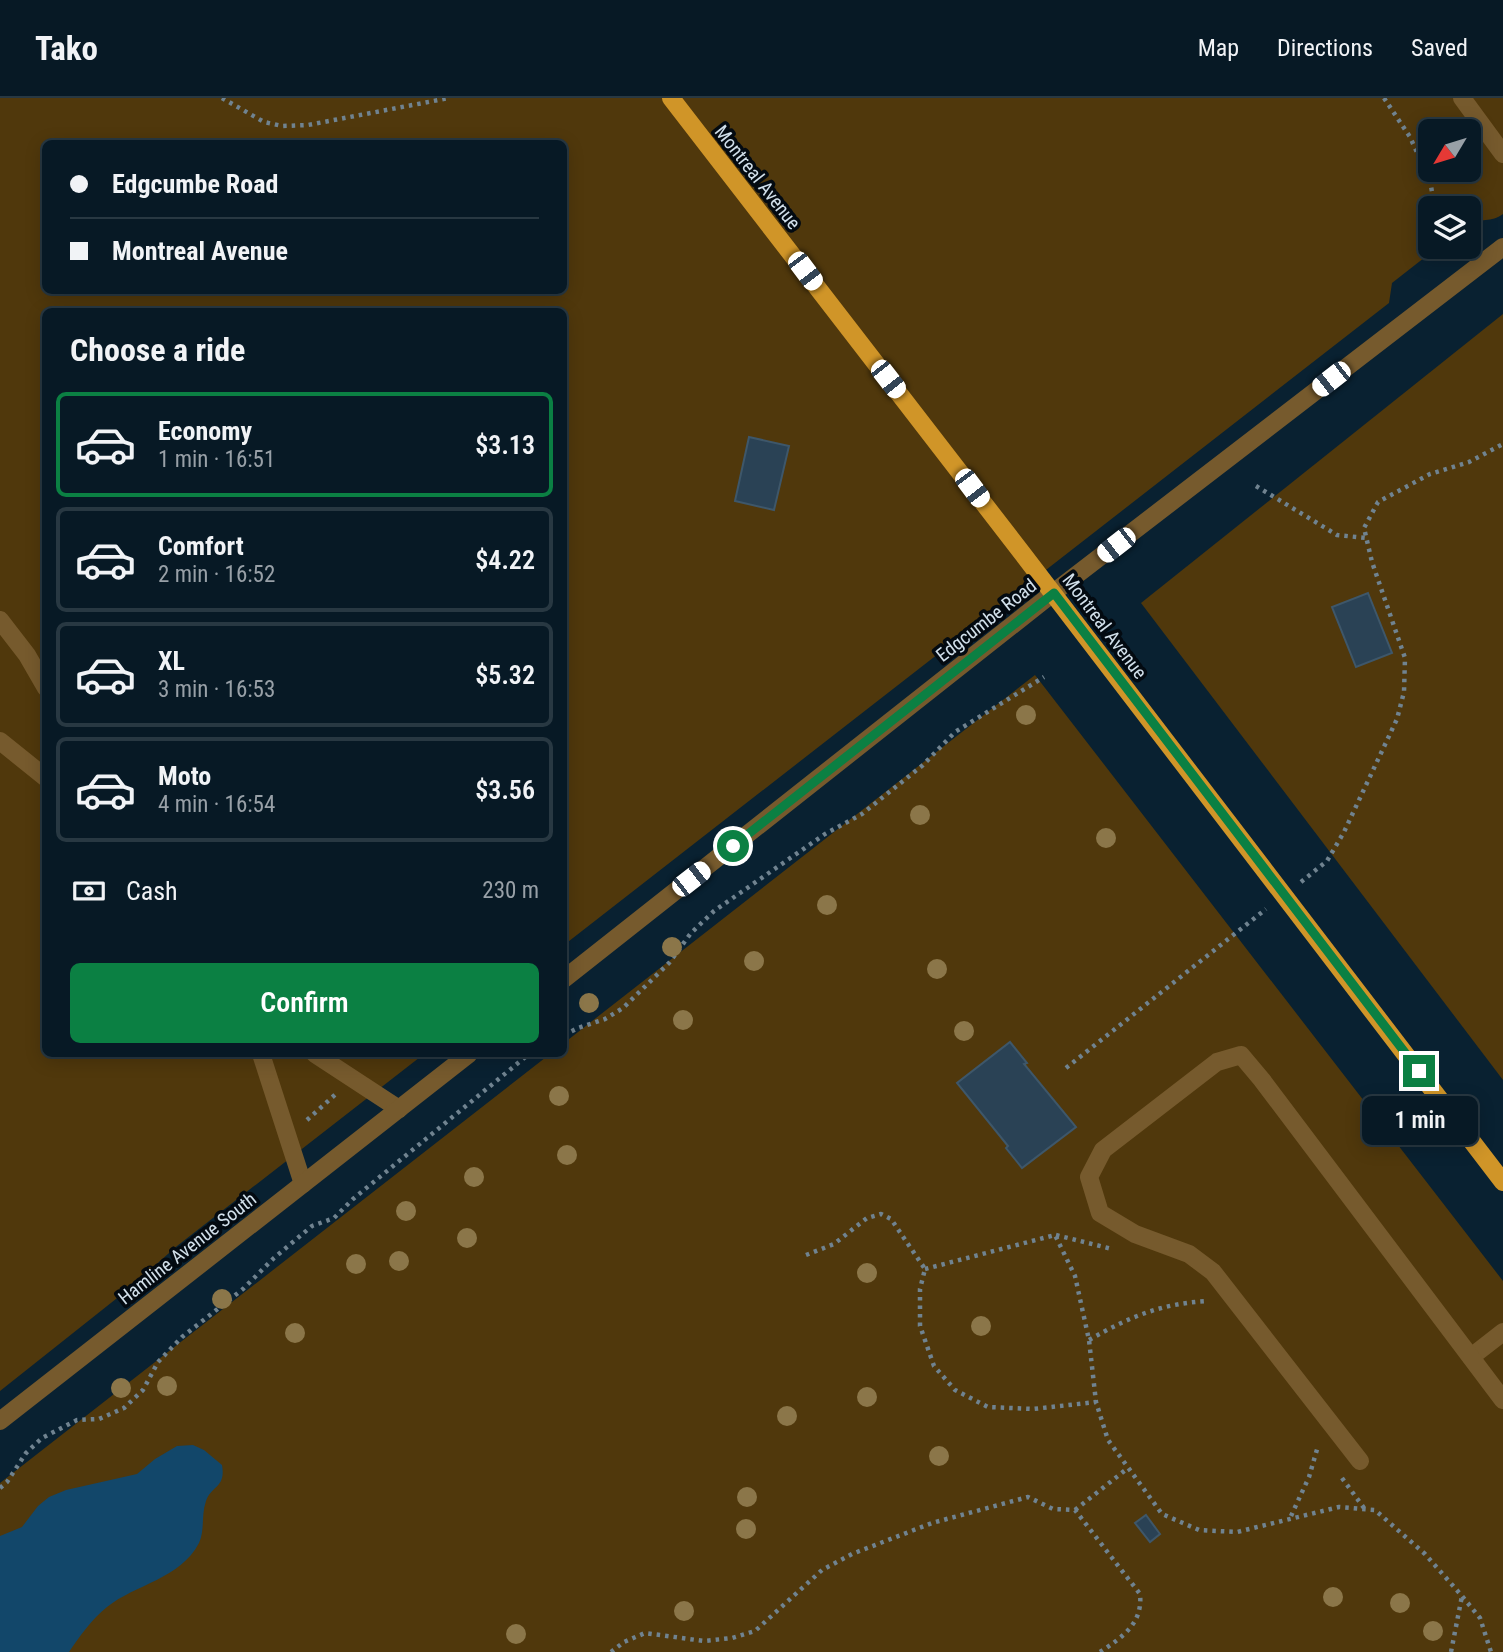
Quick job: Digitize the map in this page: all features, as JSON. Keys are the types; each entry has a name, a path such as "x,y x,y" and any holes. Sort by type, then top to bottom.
{"main road":[{"name":"Montreal Avenue","path":"671,98 1054,593 1503,1182"}],"street":[{"path":"1462,98 1497,135 1503,154"},
{"name":"Edgcumbe Road","path":"567,977 1054,593 1503,247"},
{"path":"0,620 27,655 42,681"},
{"path":"0,741 42,775"},
{"path":"1360,1461 1213,1272 1189,1254 1135,1234 1100,1213 1089,1177 1103,1150 1217,1062 1241,1055 1471,1356 1497,1380 1503,1400"},
{"path":"262,1057 303,1184"},
{"path":"320,1057 399,1109 465,1057"},
{"name":"Hamline Avenue South","path":"0,1421 399,1109"},
{"path":"1471,1356 1503,1332"}],"path":[{"path":"222,98 264,122 282,126 308,125 449,98"},
{"path":"1384,98 1410,137 1430,181 1433,196"},
{"path":"1066,1068 1328,861 1397,719 1404,692 1405,658 1371,562 1364,528 1377,502 1430,474 1469,462 1503,444"},
{"path":"1256,486 1337,535 1366,538"},
{"path":"567,1034 605,1019 623,1007 669,962 691,933 714,911 825,834 862,814 923,765 955,732 1044,677"},
{"path":"0,1488 26,1453 42,1438 77,1420 99,1419 124,1408 143,1390 158,1362 182,1337 243,1289 312,1226 334,1218 353,1199 525,1057"},
{"path":"806,1255 834,1244 867,1219 881,1214 891,1219 925,1269 920,1289 920,1326 934,1366 955,1390 988,1407 1033,1409 1096,1402"},
{"path":"925,1269 1055,1235 1118,1251"},
{"path":"1055,1235 1075,1276 1089,1340 1096,1402 1108,1440 1162,1514 1199,1530 1237,1532 1339,1507 1375,1510 1425,1554 1462,1596 1480,1619 1491,1652"},
{"path":"1199,1292 1214,1311"},
{"path":"1089,1340 1123,1320 1154,1309 1179,1303 1207,1301"},
{"path":"1311,1435 1326,1456"},
{"path":"1290,1517 1309,1477 1319,1446"},
{"path":"611,1652 624,1642 645,1633 704,1641 732,1638 755,1631 822,1570 852,1553 932,1523 1028,1497 1053,1509 1075,1510 1128,1468"},
{"path":"1341,1477 1364,1509"},
{"path":"1075,1510 1140,1594 1142,1608 1135,1623 1124,1636 1100,1652"},
{"path":"1451,1652 1462,1596"}],"shaded area":[{"path":"0,98 1503,98 1503,214 1481,220 1481,196 1418,196 1418,259 1423,259 1392,283 1389,303 567,943 567,308 42,308 42,1057 420,1057 177,1246 126,1291 0,1391"},
{"path":"1503,314 1503,1080 1141,603"},
{"path":"1035,675 1503,1281 1503,1652 0,1652 0,1483 546,1057 567,1057 567,1041"}],"water":[{"path":"193,1445 204,1450 222,1465 223,1472 220,1482 206,1501 201,1538 191,1555 169,1573 107,1607 91,1622 69,1652 0,1652 0,1536 22,1527 38,1506 49,1497 66,1490 137,1474 177,1446"}],"building":[{"path":"749,437 789,446 774,510 735,501"},
{"path":"1368,593 1392,653 1356,667 1332,607"},
{"path":"1010,1042 1027,1063 1024,1064 1076,1127 1022,1168 1006,1148 1008,1146 957,1083"},
{"path":"1146,1515 1160,1534 1150,1542 1135,1523"}],"route":[{"path":"733,846 1054,593 1419,1071"}]}
